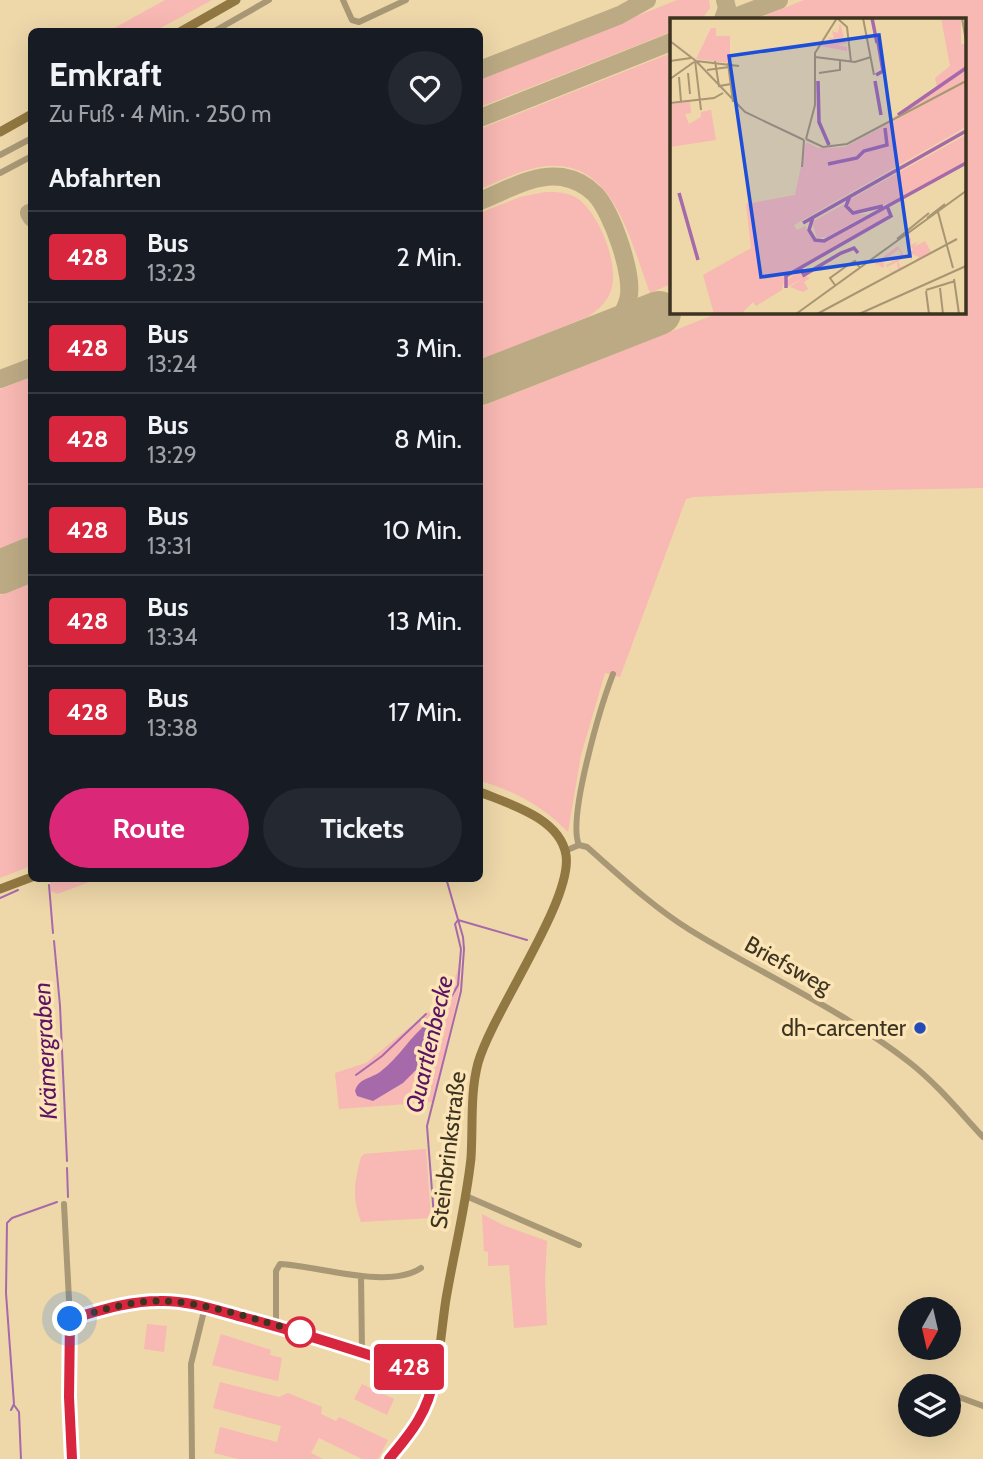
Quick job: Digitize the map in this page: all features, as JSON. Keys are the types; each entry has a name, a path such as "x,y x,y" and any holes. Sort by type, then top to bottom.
{"street":[{"path":"187,28 236,0"},
{"path":"220,28 270,0"},
{"path":"343,0 352,20 359,22 406,0"},
{"path":"0,132 28,116"},
{"path":"0,155 28,140"},
{"path":"0,173 28,158"},
{"path":"483,793 541,821 556,834 565,851 579,845 575,832 586,770 593,737 613,674"},
{"name":"Briefsweg","path":"579,845 587,847 627,882 690,930 832,1009 899,1054 931,1080 983,1137"},
{"name":"Steinbrinkstraße","path":"389,1459 416,1427 424,1413 434,1376 466,1196 478,1065 489,1033 559,892 566,871 565,851"},
{"path":"0,888 28,878"},
{"path":"466,1196 579,1245"},
{"path":"64,1204 70,1319 69,1397 72,1459"},
{"path":"276,1325 276,1271 280,1264 319,1268 361,1277 414,1273 421,1268"},
{"path":"361,1277 362,1351"},
{"path":"70,1319 121,1305 171,1301 276,1325 434,1376"},
{"path":"192,1459 190,1369 205,1307"},
{"path":"961,1398 983,1406"}],"shaded area":[{"path":"165,0 212,0 161,28 114,28"},
{"path":"677,0 709,0 710,8 703,18 670,18 670,32 483,106 483,78"},
{"path":"804,0 983,0 983,488 825,491 686,499 620,677 605,673 581,755 568,832 527,800 483,782 483,406 718,313 965,313 965,18 759,18"},
{"path":"670,53 670,284 650,293 625,225 614,204 600,186 583,173 561,166 535,168 483,188 483,128"},
{"path":"545,192 577,198 593,216 606,242 613,282 606,301 587,317 483,359 483,212 520,197"},
{"path":"28,378 28,538 0,550 0,389"},
{"path":"28,584 28,867 0,878 0,595"},
{"path":"50,882 90,882 57,894 51,891"},
{"path":"461,961 459,991 433,1102 339,1109 335,1073 366,1063 449,995"},
{"path":"426,1149 431,1218 361,1222 355,1190 361,1157 364,1154"},
{"path":"482,1214 505,1226 547,1241 547,1325 514,1328 509,1265 488,1266 488,1252 484,1251"},
{"path":"147,1324 167,1326 164,1352 144,1349"},
{"path":"221,1334 271,1350 270,1355 282,1358 278,1381 212,1365"},
{"path":"220,1382 279,1397 288,1393 322,1407 321,1414 336,1421 339,1417 388,1440 378,1459 362,1459 319,1438 311,1453 323,1459 238,1459 214,1453 220,1427 277,1442 281,1426 213,1408"},
{"path":"362,1384 394,1399 387,1415 354,1399"}],"water":[{"path":"430,1021 438,1022 439,1026 431,1055 403,1083 373,1101 357,1096 355,1091 359,1084 387,1066"}],"waterway":[{"name":"Quartlenbecke","path":"434,1217 427,1126 461,991 464,949 447,882"},
{"name":"Krämergraben","path":"49,885 53,933"},
{"path":"0,898 18,890"},
{"name":"Quartlenbecke","path":"437,1022 458,985 461,949 455,924 458,920 527,940"},
{"name":"Krämergraben","path":"54,941 60,1006 67,1161"},
{"path":"356,1075 382,1056 426,1014"},
{"name":"Krämergraben","path":"67,1168 68,1197"},
{"name":"Krämergraben","path":"11,1410 14,1404 6,1293 7,1223 12,1218 57,1202"},
{"path":"14,1405 19,1412 21,1459"}],"taxiway":[{"path":"483,69 620,15 647,0"},
{"path":"723,18 727,8 725,0"},
{"path":"733,18 779,0"},
{"path":"483,117 670,42"},
{"path":"483,200 520,184 551,176 575,181 595,194 615,229 625,261 629,290 626,307 619,318 610,328 593,339"},
{"path":"0,379 28,368"}],"runway":[{"path":"483,382 659,313"},
{"path":"0,572 28,561"}],"bus line":[{"name":"428","path":"72,1459 69,1397 70,1319 121,1305 160,1301 193,1304 291,1329 434,1376 424,1413 416,1427 389,1459"}],"place":[{"name":"dh-carcenter","path":"920,1028"}],"route":[{"path":"70,1319 136,1302 171,1301 205,1307 300,1332"}]}
